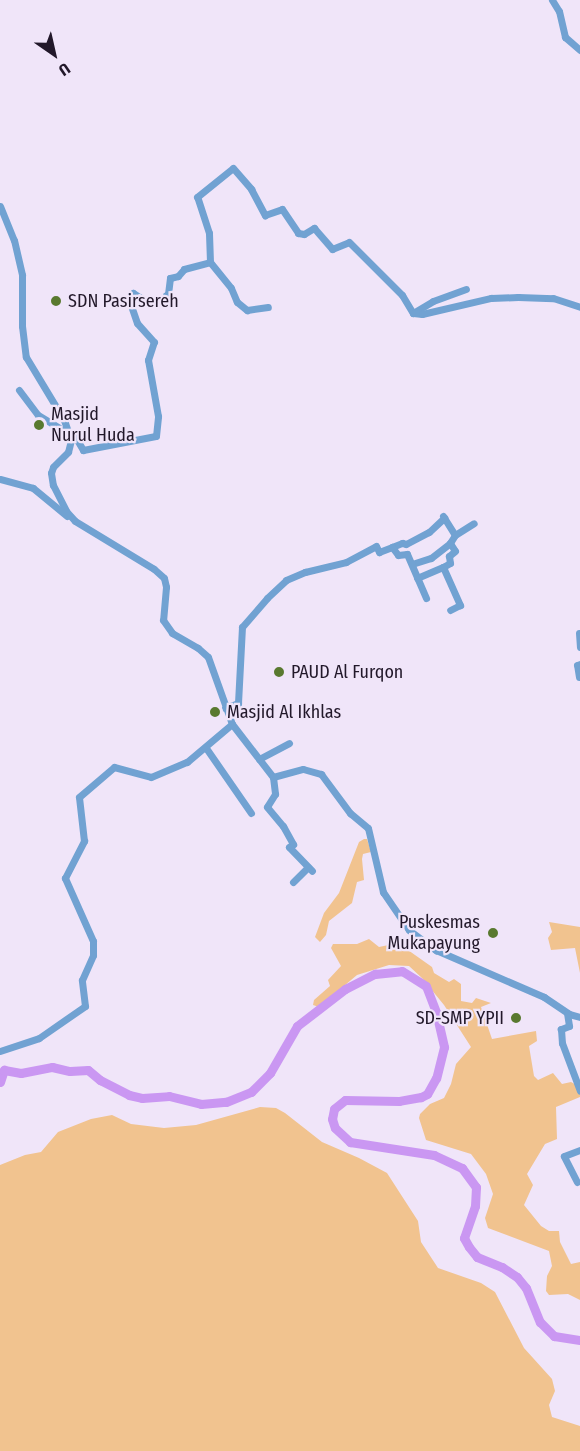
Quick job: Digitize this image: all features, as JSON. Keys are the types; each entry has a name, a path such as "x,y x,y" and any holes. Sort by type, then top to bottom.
{"street":[{"path":"552,0 559,11 565,37 580,50"},
{"path":"268,307 248,310 237,302 231,288 210,262 209,233 197,197 233,168 251,189 265,215 282,209 298,233 304,234 314,228 332,249 349,242 402,295 413,313"},
{"path":"0,206 14,240 22,275 22,326 26,357 55,403 70,434 70,448 53,467 51,479 72,518"},
{"path":"19,390 41,418 76,438 83,450 157,435 158,416 148,360 154,342 137,323 130,303 131,295 134,293 146,302 160,299 168,294 170,278 178,276 184,269 210,262"},
{"path":"413,313 433,301 466,289"},
{"path":"413,313 422,314 491,298 552,298 580,306"},
{"path":"0,479 33,488 72,518 154,569 164,578 166,587 163,620 172,633 198,648 208,657 232,724 273,777 275,794 267,807 286,833 292,844 289,847 310,869 293,882"},
{"path":"225,708 238,703 242,627 275,589 301,574 346,562 376,546 379,552 402,543 406,544 429,531 443,517 455,536"},
{"path":"412,564 431,558 455,536 474,523"},
{"path":"417,578 450,563 449,556 455,551 450,543"},
{"path":"392,547 398,555 407,554 426,598"},
{"path":"443,567 460,605 450,610"},
{"path":"579,633 580,649"},
{"path":"579,676 577,665 580,664"},
{"path":"0,1051 39,1038 84,1007 81,983 93,955 93,941 65,878 80,854 84,841 79,797 114,767 151,777 187,762 232,724"},
{"path":"259,759 290,743"},
{"path":"206,748 251,813"},
{"path":"273,777 303,769 321,774 350,813 368,828 383,892 406,926 419,939 477,969 544,997 567,1013 580,1017"},
{"path":"567,1013 569,1026 561,1029 562,1043 580,1091"},
{"path":"576,1182 564,1156 580,1150"}],"shaded area":[{"path":"367,839 371,852 363,854 364,880 357,882 352,903 329,921 326,935 320,942 315,937 324,913 339,893 359,842"},
{"path":"549,922 580,927 580,973 575,948 551,950 548,938 552,932"},
{"path":"369,939 379,947 398,943 432,967 434,973 449,982 454,979 461,984 461,1001 472,1003 476,998 491,1003 481,1007 492,1039 536,1031 537,1041 529,1046 534,1076 538,1080 553,1073 562,1084 571,1082 580,1087 580,1097 556,1107 557,1139 545,1144 527,1174 533,1185 524,1205 541,1226 549,1231 559,1231 560,1242 571,1264 580,1262 580,1300 568,1294 549,1295 546,1291 547,1276 552,1266 549,1251 488,1228 485,1218 493,1194 486,1174 471,1154 426,1140 419,1118 420,1114 430,1104 444,1098 451,1084 456,1064 471,1047 444,1005 422,978 409,966 389,965 357,975 319,1007 313,1005 314,1000 330,986 328,980 341,966 331,948 333,944 357,944"},
{"path":"260,1107 276,1108 322,1142 387,1173 418,1221 421,1242 438,1268 481,1283 495,1292 524,1348 552,1379 555,1391 549,1405 552,1417 580,1426 580,1451 0,1451 0,1165 25,1155 41,1152 58,1132 91,1119 112,1115 131,1124 164,1128 196,1125"}],"waterway":[{"path":"0,1082 4,1070 21,1073 52,1067 70,1071 88,1070 100,1080 129,1095 142,1098 169,1096 201,1104 226,1102 251,1092 270,1073 297,1026 345,989 375,974 402,971 426,986 436,1012 444,1047 436,1078 427,1094 421,1097 399,1101 345,1100 334,1109 332,1119 335,1128 350,1142 434,1155 462,1168 476,1187 475,1206 464,1238 469,1247 477,1257 502,1267 517,1277 526,1288 540,1322 554,1336 580,1340"}],"place":[{"name":"SDN Pasirsereh","path":"56,301"},
{"name":"Masjid Nurul Huda","path":"39,425"},
{"name":"PAUD Al Furqon","path":"279,672"},
{"name":"Masjid Al Ikhlas","path":"215,712"},
{"name":"Puskesmas Mukapayung","path":"493,933"},
{"name":"SD-SMP YPII","path":"516,1018"}]}
